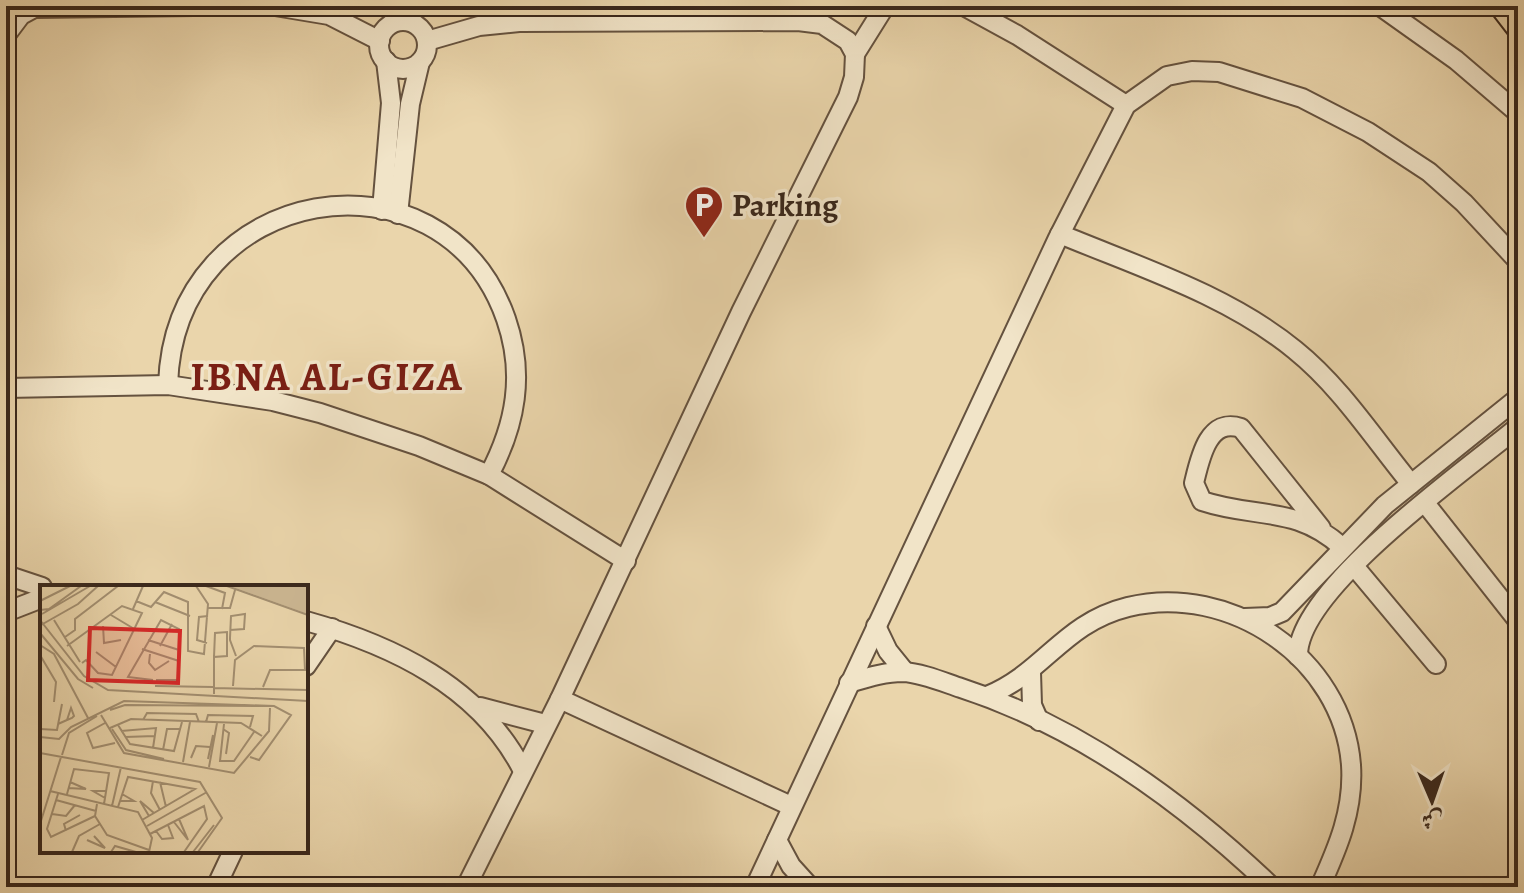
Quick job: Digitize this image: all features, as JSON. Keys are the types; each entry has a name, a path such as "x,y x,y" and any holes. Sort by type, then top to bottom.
{"main road":[{"path":"1501,6 1518,28"}],"street":[{"path":"6,35 21,15 34,8 194,6"},
{"path":"275,6 329,15 382,36"},
{"path":"390,6 382,36 391,103 390,212"},
{"path":"390,212 420,62 422,34 411,6"},
{"path":"466,887 516,790 522,769 560,699 741,312 848,97 854,77 855,54 885,6"},
{"path":"964,6 1017,35 1126,105"},
{"path":"1380,6 1456,60 1518,113"},
{"path":"382,36 404,21 422,34 508,23 767,20 822,24 848,41 855,54"},
{"path":"386,61 399,68 420,62"},
{"path":"755,887 1060,234 1126,105 1167,76 1192,71 1219,72 1302,98 1368,132 1429,172 1464,203 1518,261"},
{"path":"168,385 172,342 179,319 197,283 224,252 261,226 306,209 357,206 390,212 438,234 471,261 489,283 512,336 517,390 514,415 504,446 489,475"},
{"path":"1060,234 1235,310 1274,334 1330,383 1411,484"},
{"path":"6,388 168,385 273,401 320,413 406,441 489,475 626,561"},
{"path":"987,696 1031,672 1067,635 1086,623 1124,608 1144,603 1189,602 1245,618 1270,617 1282,612 1342,547 1411,484 1518,398"},
{"path":"1321,528 1295,518 1202,501 1194,483 1209,438 1217,428 1229,424 1241,428 1321,528 1342,547"},
{"path":"1298,656 1304,625 1354,566 1518,427"},
{"path":"1425,503 1518,621"},
{"path":"1354,566 1436,664"},
{"path":"6,575 40,586"},
{"path":"6,612 40,599"},
{"path":"1245,618 1298,656 1329,696 1340,720 1351,764 1345,828 1317,885"},
{"path":"308,622 332,628 404,658 474,705 502,735 522,769"},
{"path":"876,626 888,651 905,672"},
{"path":"308,663 332,628"},
{"path":"849,683 905,672 987,696 1039,721 1141,780 1200,823 1272,887"},
{"path":"1031,672 1031,697 1039,721"},
{"path":"560,699 791,806"},
{"path":"474,705 509,717 545,724"},
{"path":"777,840 791,866 808,887"},
{"path":"216,887 232,853"},
{"path":"1510,887 1518,881"},
{"path":"763,887 808,887"}],"place":[{"name":"Parking","path":"704,239"}],"district":[{"name":"IBNA AL-GIZA","path":"327,376"}]}
